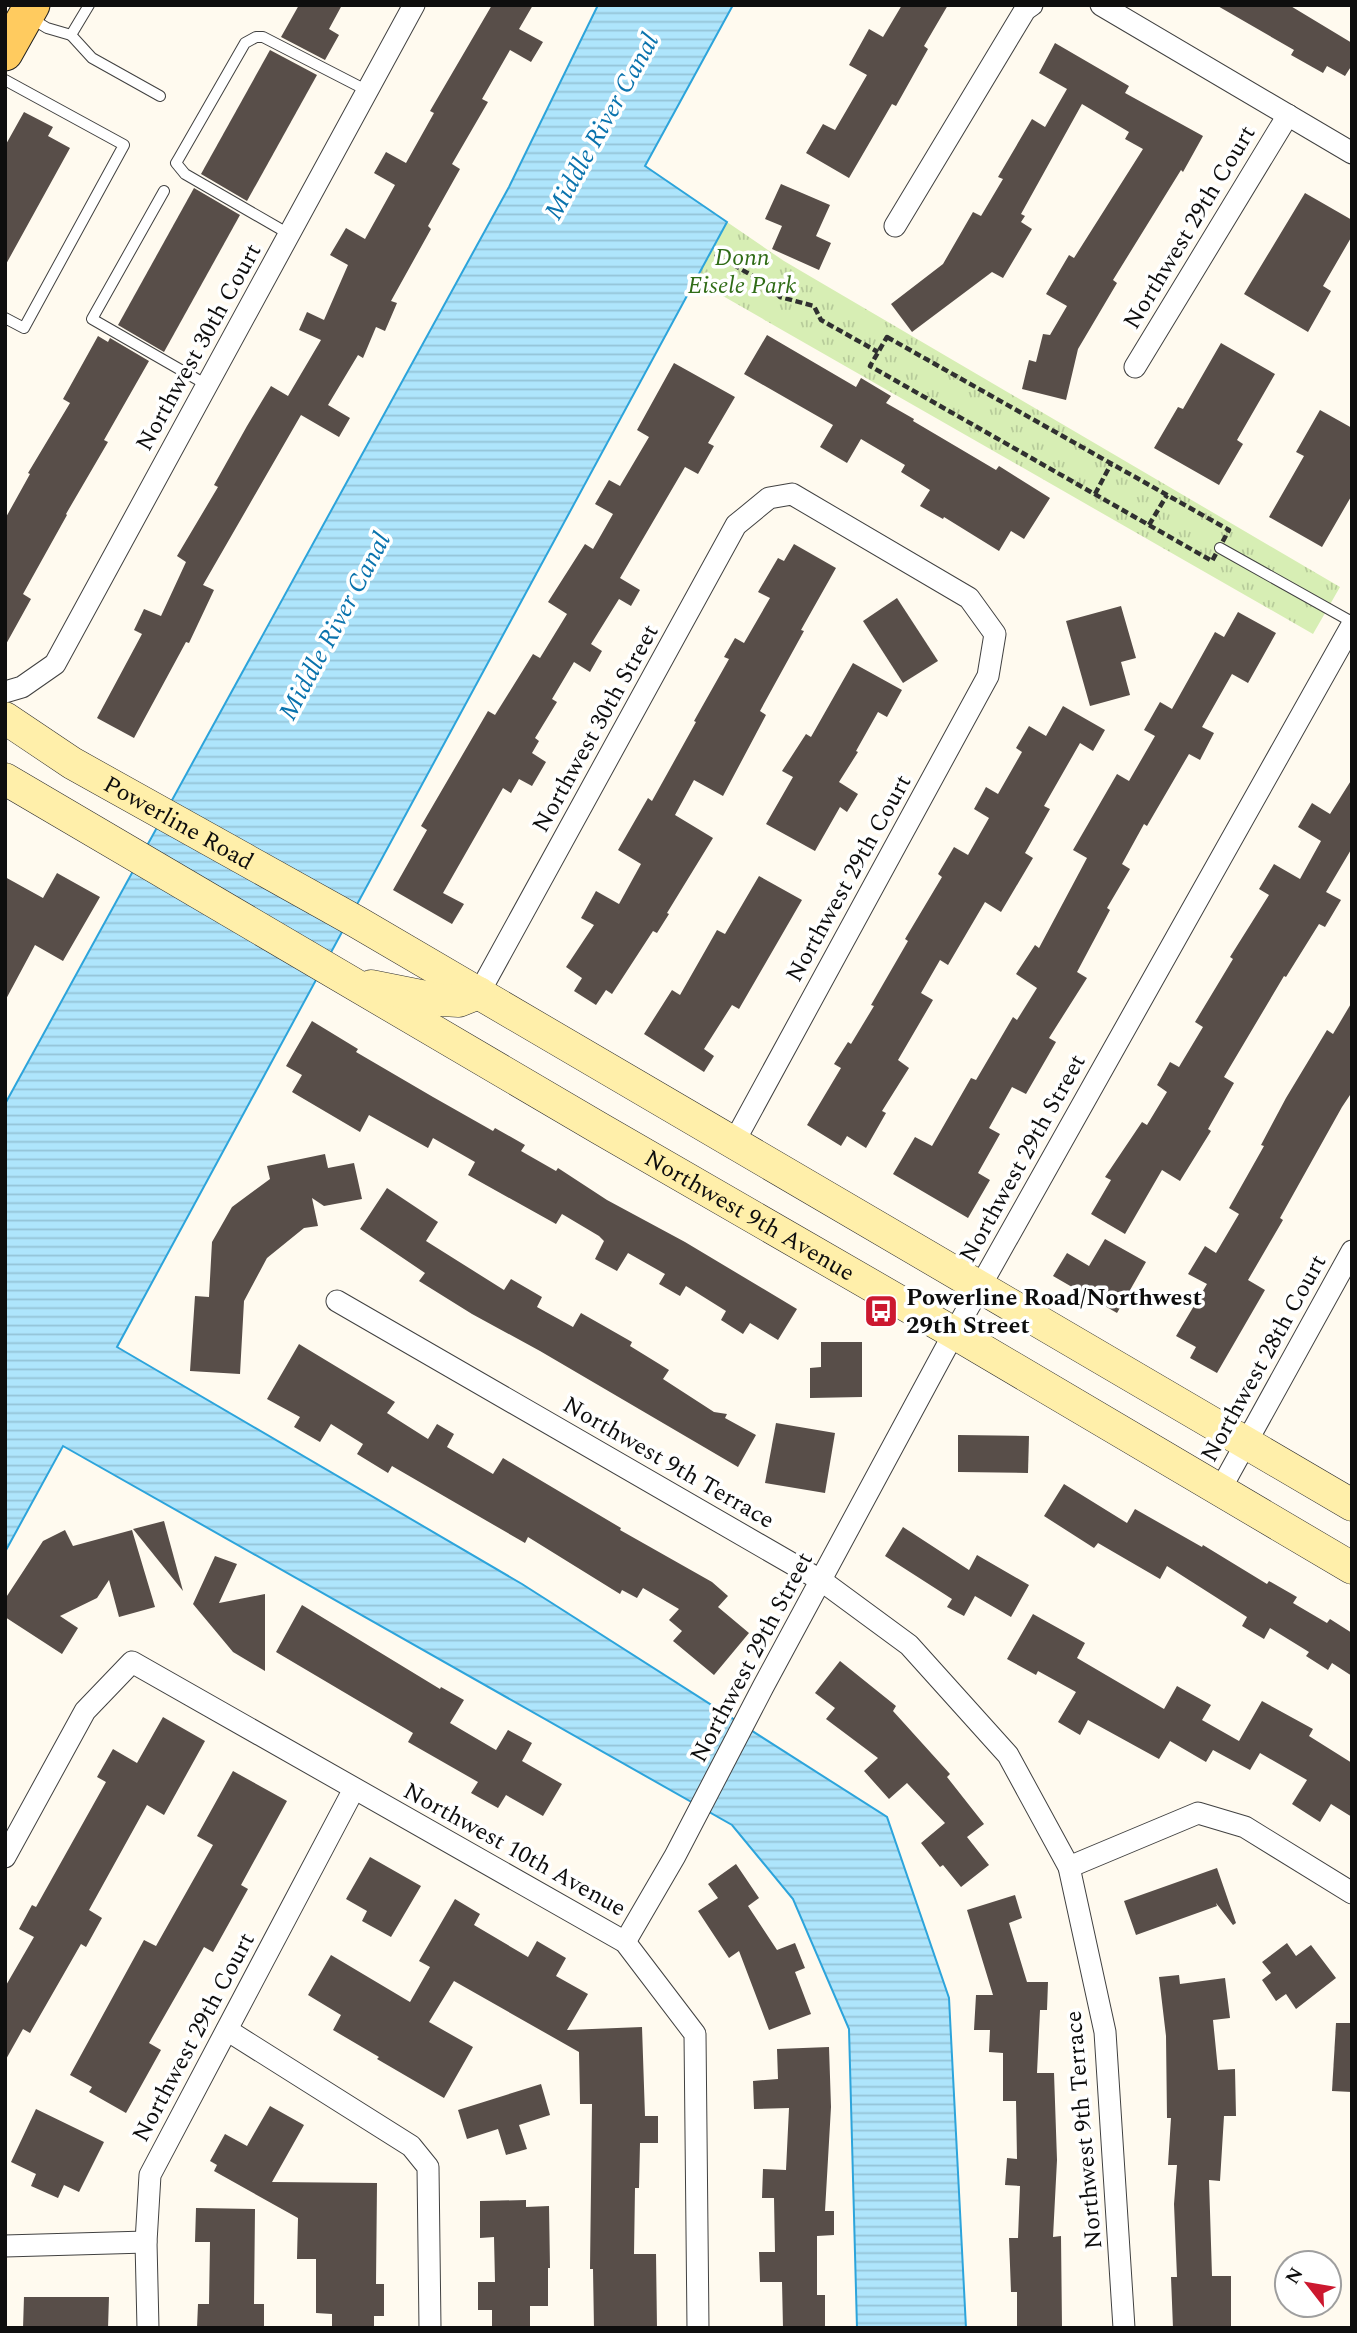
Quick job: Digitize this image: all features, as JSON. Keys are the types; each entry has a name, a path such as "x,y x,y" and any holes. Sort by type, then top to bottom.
{"main road":[{"path":"5,53 29,10"},
{"name":"Powerline Road","path":"5,718 72,763 174,818 479,993"},
{"path":"5,769 34,761 72,763"},
{"name":"Powerline Road","path":"5,779 342,976"},
{"path":"342,976 441,1000 459,1001 479,993 1352,1505"},
{"name":"Northwest 9th Avenue","path":"342,976 1352,1568"}],"street":[{"name":"Northwest 30th Court","path":"5,692 22,687 55,664 414,5"},
{"path":"895,226 1025,10 1032,5"},
{"path":"1101,5 1352,153"},
{"name":"Northwest 29th Court","path":"1135,367 1288,115"},
{"name":"Northwest 29th Court","path":"734,1142 988,676 995,634 969,597 792,494 769,498"},
{"name":"Northwest 30th Street","path":"479,993 736,525 769,498"},
{"name":"Northwest 29th Street","path":"625,1942 675,1856 954,1333 1352,624"},
{"name":"Northwest 28th Court","path":"1220,1490 1352,1251"},
{"name":"Northwest 9th Terrace","path":"337,1301 822,1581 909,1645 1008,1755 1069,1867 1105,2032 1124,2328"},
{"name":"Northwest 10th Avenue","path":"5,1857 85,1711 132,1662 625,1942 695,2034 698,2328"},
{"name":"Northwest 29th Court","path":"148,2328 146,2242 150,2175 354,1789"},
{"path":"1069,1867 1198,1813 1245,1827 1352,1893"},
{"path":"227,2030 411,2146 428,2167 430,2328"},
{"path":"5,2246 146,2242"}],"lane":[{"path":"71,35 89,5"},
{"path":"29,10 47,27 71,35 92,58 160,96"},
{"path":"289,234 185,174 176,163 245,43 256,37 263,37 368,91"},
{"path":"5,80 124,145 24,328 5,318"},
{"path":"164,191 92,319 207,385"},
{"path":"1220,548 1352,624"}],"path":[{"path":"715,254 770,286 780,297 814,306 821,320 878,352"},
{"path":"887,337 1229,530 1220,548 1212,561 870,366 878,352 887,337"},
{"path":"1095,494 1111,464"},
{"path":"1149,525 1167,495"}],"green space":[{"name":"Donn Eisele Park","path":"727,222 784,261 1340,587 1313,634 695,280"}],"water":[{"name":"Middle River Canal","path":"598,5 733,5 645,166 727,222 117,1347 522,1584 887,1817 949,1998 966,2328 857,2328 849,2029 793,1899 732,1825 63,1446 5,1552 5,1104 509,187"}],"building":[{"path":"299,5 342,5 329,29 339,35 325,60 281,37"},
{"path":"492,5 533,5 519,29 543,42 531,62 510,50 482,99 488,102 452,164 460,169 391,301 397,303 385,331 376,327 363,358 358,355 328,405 350,418 339,437 301,415 203,585 214,590 189,643 186,642 134,738 97,718 142,634 134,630 144,609 161,616 186,562 177,556 218,487 214,485 247,426 271,386 288,396 321,340 299,330 307,312 324,320 348,265 330,255 346,228 365,239 395,185 374,173 386,152 406,163 434,113 430,111"},
{"path":"902,5 948,5 924,46 928,49 896,106 892,104 849,178 806,153 823,124 835,130 867,75 849,65 869,29 883,37"},
{"path":"1216,5 1289,5 1352,43 1352,65 1345,76 1327,66 1323,73 1291,55 1294,50"},
{"path":"1055,43 1129,86 1125,93 1203,136 1183,172 1181,170 1113,280 1117,283 1078,349 1066,400 1022,389 1029,360 1036,362 1043,334 1050,335 1067,306 1046,294 1069,255 1074,258 1143,149 1125,139 1129,132 1082,104 1021,214 1025,216 1021,222 1032,229 1003,278 992,272 912,332 891,304 943,264 973,212 981,216 1003,179 998,177 1032,119 1045,127 1067,89 1039,73"},
{"path":"270,50 317,75 247,201 201,174"},
{"path":"24,112 53,127 48,136 70,148 5,266 5,146"},
{"path":"781,184 830,205 816,236 831,243 819,270 772,249 782,226 765,219"},
{"path":"194,188 240,215 164,352 118,325"},
{"path":"1305,193 1352,220 1352,236 1323,286 1331,291 1308,332 1244,294"},
{"path":"767,335 856,387 861,378 891,396 886,403 914,419 913,421 996,470 999,466 1050,498 1024,539 1011,531 999,551 944,517 943,519 920,506 930,490 901,472 905,465 861,439 847,463 820,447 833,425 744,374"},
{"path":"98,336 108,342 110,338 149,361 104,440 108,442 23,594 31,599 5,646 5,519 30,474 28,473 70,403 63,399"},
{"path":"1221,343 1275,374 1237,440 1243,444 1219,485 1154,448 1178,407 1183,409"},
{"path":"674,363 735,397 708,443 714,446 698,474 685,467 620,578 640,590 631,606 619,599 591,644 602,651 590,672 574,662 552,699 557,702 535,738 539,741 532,753 546,762 532,786 519,779 511,793 503,788 443,893 464,904 452,924 393,890 427,830 421,826 488,711 495,715 533,654 540,658 567,614 548,602 585,544 593,549 613,514 595,504 609,480 620,486 649,437 637,430"},
{"path":"1320,410 1352,428 1352,495 1322,547 1269,517 1304,456 1296,452"},
{"path":"794,544 836,568 760,711 766,715 723,796 694,780 675,815 713,838 657,933 653,931 612,994 606,990 596,1005 574,991 582,978 566,967 594,925 581,918 596,891 619,904 641,864 618,850 648,798 652,801 696,722 694,721 729,659 724,657 735,638 744,643 770,598 758,592 778,558 784,561"},
{"path":"897,598 938,661 903,683 863,621"},
{"path":"1121,606 1136,658 1121,662 1130,695 1090,706 1066,621"},
{"path":"1238,612 1276,633 1248,683 1232,674 1202,727 1214,733 1200,760 1189,754 1122,864 1130,869 1107,908 1110,910 1077,972 1087,978 1049,1038 1056,1042 1026,1094 1012,1087 989,1128 1000,1134 978,1173 990,1180 968,1218 893,1174 915,1137 932,1146 971,1078 976,1080 1013,1017 1017,1020 1037,988 1016,974 1035,945 1039,948 1087,858 1073,850 1117,774 1129,781 1155,736 1144,730 1160,702 1172,709 1215,632 1224,637"},
{"path":"853,663 902,690 887,717 878,712 839,782 858,794 847,812 840,807 815,851 766,824 793,777 782,771 806,734 811,737"},
{"path":"1063,706 1105,730 1093,751 1080,743 1044,806 1050,809 1025,853 1033,858 1001,912 985,902 948,965 940,960 921,993 933,1000 898,1060 909,1068 882,1111 886,1113 866,1148 847,1136 841,1146 807,1125 841,1068 834,1064 848,1042 851,1044 874,1006 871,1005 908,941 905,939 942,877 938,874 954,847 968,855 989,818 974,809 986,787 998,794 1022,752 1016,748 1029,726 1046,736"},
{"path":"1352,779 1352,848 1326,892 1341,900 1325,927 1319,924 1286,977 1284,976 1224,1077 1234,1083 1208,1129 1211,1131 1180,1181 1162,1170 1125,1234 1091,1214 1111,1180 1105,1177 1142,1122 1147,1125 1167,1092 1157,1085 1170,1062 1179,1067 1203,1027 1195,1022 1233,959 1230,957 1269,895 1259,889 1274,864 1300,879 1321,841 1298,827 1312,803 1330,814"},
{"path":"57,873 100,897 63,961 35,945 5,1001 5,877 43,898"},
{"path":"759,876 802,900 739,1009 732,1005 704,1049 714,1056 704,1072 644,1034 672,990 680,995 717,930 725,934"},
{"path":"1352,1002 1352,1092 1248,1280 1265,1290 1217,1373 1190,1358 1196,1347 1176,1336 1207,1284 1188,1274 1205,1246 1216,1253 1239,1214 1229,1208 1264,1146 1261,1145 1286,1098 1327,1030 1333,1034"},
{"path":"312,1021 358,1049 356,1052 433,1097 493,1131 495,1128 525,1145 521,1151 556,1171 558,1168 607,1200 685,1242 797,1309 778,1340 750,1323 743,1334 721,1320 726,1311 686,1286 680,1296 659,1284 665,1274 628,1253 617,1271 595,1259 604,1241 599,1236 562,1214 556,1224 468,1175 475,1162 433,1138 428,1148 369,1115 360,1132 292,1092 302,1075 286,1066"},
{"path":"325,1154 328,1168 354,1163 362,1199 324,1206 312,1198 318,1226 304,1228 267,1258 244,1301 240,1374 190,1371 195,1296 209,1297 212,1242 232,1207 270,1179 267,1166"},
{"path":"387,1188 438,1222 426,1241 504,1290 511,1279 542,1297 537,1307 573,1327 581,1313 632,1342 630,1346 669,1370 663,1379 714,1412 727,1414 725,1418 756,1435 738,1467 419,1281 425,1273 360,1229"},
{"path":"1105,1239 1146,1262 1117,1313 1053,1276 1067,1253 1089,1266"},
{"path":"821,1342 862,1342 862,1397 810,1398 810,1368 821,1367"},
{"path":"299,1344 395,1402 387,1413 428,1439 437,1424 454,1434 447,1447 493,1474 503,1458 621,1528 620,1530 712,1582 728,1596 718,1607 749,1633 714,1675 673,1641 682,1631 669,1620 679,1609 643,1588 637,1598 622,1590 620,1594 528,1537 525,1543 392,1466 388,1473 357,1454 363,1444 331,1424 320,1442 294,1427 300,1417 267,1399"},
{"path":"776,1423 835,1433 825,1493 765,1483"},
{"path":"958,1435 1029,1436 1028,1473 958,1472"},
{"path":"1064,1484 1127,1523 1135,1509 1202,1547 1203,1545 1267,1584 1269,1581 1297,1597 1293,1603 1327,1623 1330,1619 1352,1633 1352,1676 1332,1663 1328,1670 1306,1656 1309,1652 1270,1628 1264,1639 1242,1626 1247,1617 1167,1566 1160,1579 1098,1543 1094,1548 1044,1516"},
{"path":"164,1521 183,1591 133,1529"},
{"path":"903,1527 969,1570 977,1555 1029,1585 1011,1617 975,1596 964,1616 947,1607 952,1599 885,1556"},
{"path":"65,1530 73,1546 132,1530 155,1607 119,1617 109,1580 97,1598 60,1616 78,1628 62,1654 5,1617 5,1599 43,1541"},
{"path":"215,1556 237,1564 219,1603 265,1594 265,1671 233,1652 193,1604"},
{"path":"302,1605 440,1689 441,1687 464,1700 450,1723 496,1750 508,1730 532,1743 522,1761 562,1784 543,1816 506,1795 498,1808 471,1793 478,1782 408,1742 413,1733 276,1652"},
{"path":"1033,1614 1085,1643 1077,1658 1164,1709 1177,1686 1211,1705 1202,1720 1239,1741 1262,1701 1313,1729 1309,1736 1352,1763 1352,1817 1331,1804 1320,1822 1292,1804 1307,1780 1260,1753 1250,1770 1213,1750 1206,1762 1170,1741 1159,1759 1088,1720 1080,1735 1058,1722 1076,1692 1038,1671 1036,1675 1007,1659"},
{"path":"840,1661 896,1706 893,1711 950,1774 947,1777 984,1824 967,1837 989,1865 961,1887 921,1843 945,1823 907,1783 889,1799 864,1771 878,1758 826,1719 835,1708 815,1693"},
{"path":"163,1717 205,1741 164,1815 147,1805 89,1910 102,1918 86,1947 81,1944 30,2033 23,2029 5,2061 5,1987 34,1937 19,1929 32,1905 36,1907 106,1782 97,1777 113,1749 137,1763"},
{"path":"233,1771 287,1801 241,1885 248,1889 213,1952 204,1947 149,2043 161,2050 126,2113 89,2092 92,2087 70,2075 144,1940 156,1946 213,1845 197,1836"},
{"path":"370,1857 421,1886 391,1937 362,1921 367,1911 346,1899"},
{"path":"736,1864 759,1898 748,1906 777,1950 795,1943 805,1968 795,1972 811,2014 769,2030 739,1951 729,1958 698,1911 718,1898 708,1884"},
{"path":"1217,1868 1236,1923 1233,1925 1216,1903 1217,1906 1136,1935 1124,1901"},
{"path":"1015,1895 1022,1918 1009,1923 1027,1982 1048,1982 1047,2010 1040,2010 1037,2073 1054,2073 1057,2160 1053,2237 1061,2236 1062,2328 1017,2328 1017,2292 1011,2292 1009,2238 1018,2238 1020,2186 1005,2185 1007,2158 1017,2159 1016,2101 1003,2101 1003,2053 989,2052 990,2030 974,2030 976,1995 993,1995 967,1910"},
{"path":"455,1899 480,1914 474,1925 528,1957 537,1941 566,1958 556,1976 588,1994 567,2030 642,2027 645,2116 658,2116 658,2143 640,2143 639,2188 635,2188 634,2254 656,2254 657,2328 594,2328 593,2269 590,2269 592,2104 580,2104 579,2052 454,1981 429,2022 473,2047 444,2098 333,2030 341,2015 308,1995 331,1955 410,2002 430,1967 419,1961"},
{"path":"1287,1943 1296,1956 1311,1945 1336,1978 1296,2009 1286,1994 1276,2001 1262,1980 1271,1973 1262,1962"},
{"path":"1179,1975 1180,1984 1225,1978 1230,2018 1213,2020 1218,2070 1235,2069 1236,2116 1224,2116 1220,2181 1209,2180 1212,2276 1231,2276 1231,2328 1173,2328 1171,2277 1177,2277 1174,2204 1177,2165 1168,2165 1171,2118 1167,2118 1166,2036 1159,1977"},
{"path":"1336,2023 1352,2023 1352,2092 1332,2091"},
{"path":"829,2047 831,2107 825,2211 834,2211 834,2235 817,2236 817,2295 825,2295 825,2328 783,2328 782,2282 760,2282 759,2252 775,2252 774,2198 762,2198 763,2169 786,2170 789,2108 754,2109 753,2081 778,2079 777,2049"},
{"path":"541,2084 550,2115 519,2125 527,2149 506,2155 498,2129 467,2139 458,2110"},
{"path":"270,2106 304,2125 272,2182 377,2183 376,2284 384,2284 384,2316 374,2316 374,2328 332,2328 332,2314 316,2313 316,2259 297,2259 298,2218 214,2171 217,2165 210,2161 225,2134 247,2146"},
{"path":"36,2109 104,2142 79,2192 64,2185 58,2198 31,2186 36,2174 11,2162"},
{"path":"526,2200 526,2207 549,2206 548,2306 530,2306 530,2328 492,2328 492,2310 478,2310 478,2282 495,2282 494,2237 480,2238 480,2201"},
{"path":"196,2208 255,2209 254,2304 264,2304 264,2328 197,2328 198,2304 209,2304 210,2242 195,2242"},
{"path":"24,2297 109,2297 108,2328 23,2328"}],"place":[{"name":"Powerline Road/Northwest 29th Street","path":"881,1311"}]}
